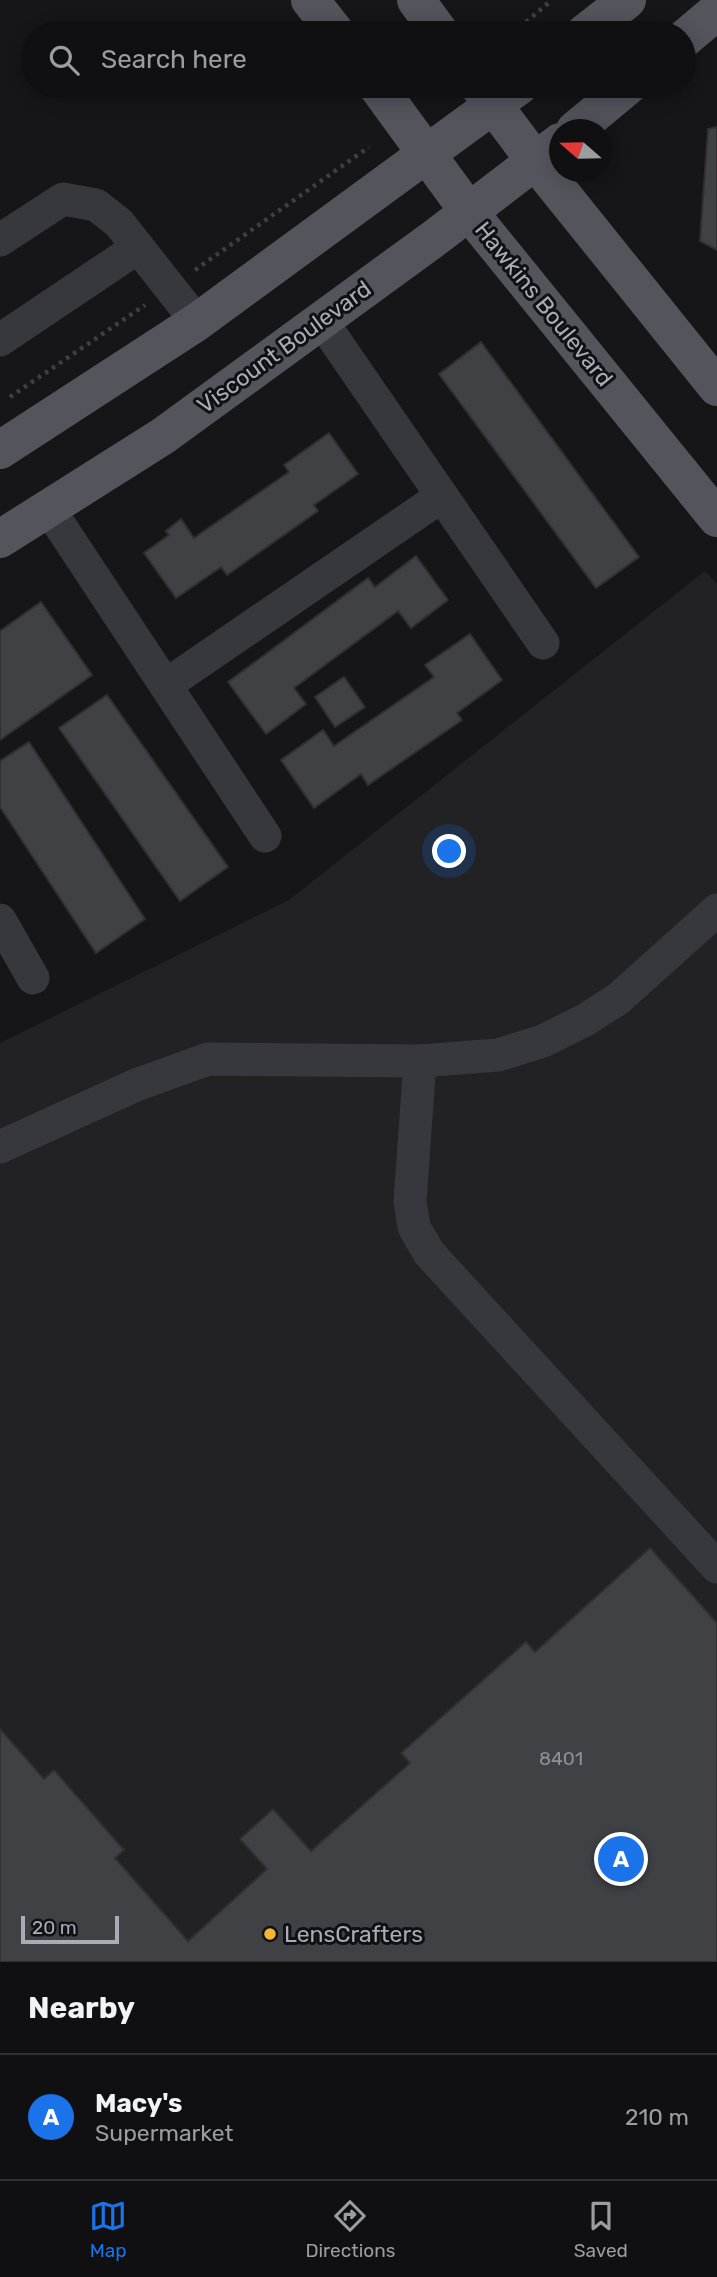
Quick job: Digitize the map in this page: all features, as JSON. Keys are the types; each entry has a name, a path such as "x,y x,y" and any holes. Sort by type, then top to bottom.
{"main road":[{"path":"310,0 327,21"},
{"path":"416,0 431,21"},
{"path":"600,21 627,0"},
{"path":"696,29 717,11"},
{"name":"Hawkins Boulevard","path":"386,98 469,212 717,518"},
{"path":"0,450 197,322 427,154 490,98"},
{"path":"502,98 548,152 717,387"},
{"path":"588,119 614,98"},
{"name":"Viscount Boulevard","path":"0,539 163,436 548,152"}],"lane":[{"path":"0,240 62,199 96,205 119,223 197,322"},
{"path":"0,340 137,248"},
{"path":"321,320 543,643"},
{"path":"166,685 442,496"},
{"path":"49,509 265,836"},
{"path":"0,1147 136,1085 208,1059 420,1061 498,1055 542,1041 585,1020 618,999 717,910"},
{"path":"0,920 33,978"},
{"path":"420,1061 410,1201 414,1227 429,1253 717,1567"}],"path":[{"path":"527,21 552,0"}],"shaded area":[{"path":"705,571 717,584 717,1962 0,1962 0,1043 289,900"}],"building":[{"path":"717,127 717,250 700,241 708,129"},
{"path":"481,342 639,557 596,588 439,374"},
{"path":"329,433 358,474 314,505 318,511 227,575 221,567 176,598 144,553 169,535 166,531 181,519 194,538 289,472 284,465"},
{"path":"416,556 448,600 411,628 398,611 294,688 306,704 266,734 228,682 368,578 375,587"},
{"path":"41,602 92,675 0,740 0,631"},
{"path":"470,634 502,680 457,713 462,720 368,785 361,774 314,808 281,760 323,730 334,746 434,677 425,665"},
{"path":"344,677 365,707 335,727 315,697"},
{"path":"107,695 228,867 180,901 59,728"},
{"path":"29,742 145,919 96,953 0,807 0,761"},
{"path":"650,1548 717,1623 717,1962 0,1962 0,1729 44,1779 54,1770 124,1850 115,1858 188,1941 267,1869 240,1839 273,1809 311,1851 410,1763 401,1753 526,1642 535,1652"}],"place":[{"name":"Macy's","path":"621,1859"},
{"name":"LensCrafters","path":"270,1934"}]}
